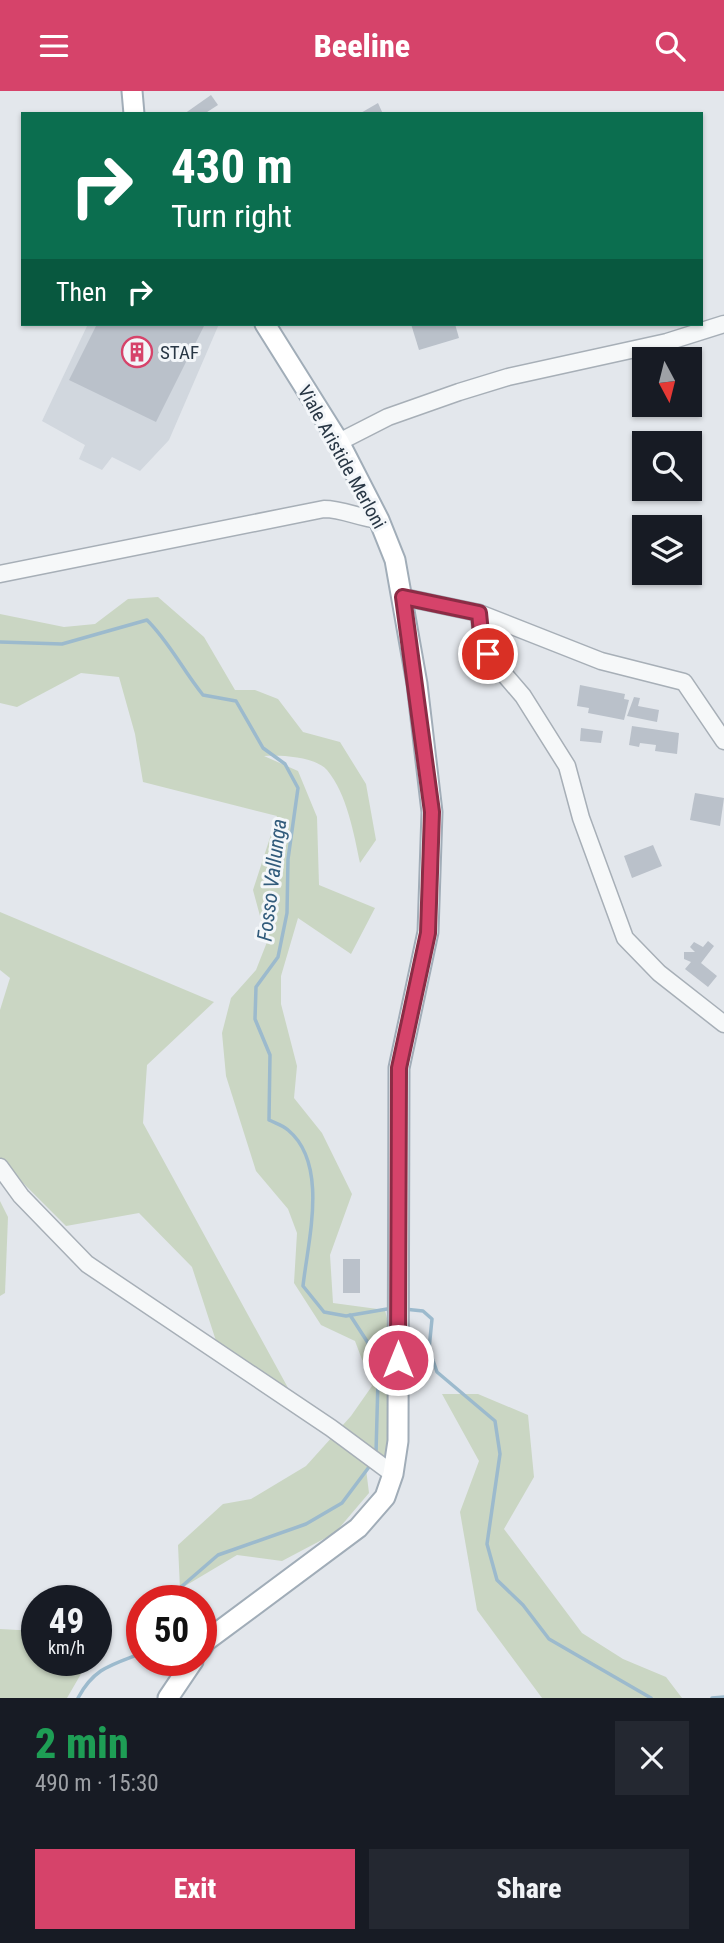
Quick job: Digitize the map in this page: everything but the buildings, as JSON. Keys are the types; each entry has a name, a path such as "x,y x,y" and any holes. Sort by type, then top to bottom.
{"main road":[{"path":"132,91 134,112"},
{"name":"Viale Aristide Merloni","path":"217,1633 358,1528 385,1497 380,1464 398,1441 399,1068 428,933 432,812 403,597 395,560 379,520 339,442 266,326"},
{"path":"168,1698 183,1676"}],"street":[{"path":"339,442 388,417 459,392 508,377 667,342 724,324"},
{"path":"0,574 324,509 337,509 361,519 379,520"},
{"path":"403,597 479,613 601,661 684,683 724,741"},
{"path":"479,613 482,643 488,654 523,696 566,765 581,818 625,938 659,973 724,1024"},
{"path":"0,1167 21,1196 87,1264 380,1464"}],"shaded area":[{"path":"87,326 218,326 169,440 140,471 112,457 102,470 79,459 85,445 42,421"}],"green space":[{"path":"158,597 204,637 235,690 255,690 278,699 303,732 340,742 366,784 376,840 360,863 345,802 327,770 306,759 264,756 298,771 317,817 319,885 375,908 351,954 298,918 281,976 281,1004 297,1066 294,1098 322,1133 352,1194 330,1255 333,1303 385,1310 395,1351 394,1445 384,1460 366,1469 369,1493 335,1533 282,1561 237,1555 187,1585 180,1585 178,1545 223,1504 251,1499 306,1466 351,1416 372,1386 355,1341 321,1325 294,1283 297,1233 288,1209 256,1171 226,1076 222,1033 231,998 256,970 267,942 253,890 277,816 143,782 135,734 119,677 81,673 17,707 0,703 0,614 64,627 95,624 128,599"},
{"path":"0,912 214,1002 147,1065 143,1123 293,1397 218,1347 192,1267 139,1213 66,1226 5,1165 0,1166 0,1010 10,978 0,970"},
{"path":"0,1201 8,1217 5,1293 0,1296"},
{"path":"442,1394 478,1394 528,1415 534,1477 504,1529 582,1633 623,1659 666,1677 682,1698 542,1698 477,1610 460,1512 479,1461"},
{"path":"0,1629 21,1630 21,1676 80,1676 67,1698 0,1698"}],"waterway":[{"name":"Fosso Vallunga","path":"0,642 62,644 147,620 203,695 236,701 263,748 285,764 298,788 288,859 287,913 278,957 256,987 255,1019 270,1055 269,1120 288,1130 301,1145 308,1162 313,1203 303,1286 324,1312 346,1316 393,1308"},
{"name":"Fosso Vallunga","path":"404,1309 423,1311 432,1319 429,1349 437,1372 495,1421 500,1454 487,1544 497,1580 523,1605 549,1639 651,1698"},
{"path":"350,1315 372,1349 378,1380 376,1453"},
{"path":"183,1585 218,1555 306,1524 342,1503 372,1463"},
{"path":"78,1698 97,1674 126,1659"},
{"name":"Fosso Vallunga","path":"712,1698 724,1697"}],"place":[{"name":"STAF","path":"137,352"}],"route":[{"path":"398,1360 399,1068 428,933 432,812 417,684 403,597 479,613 482,643 488,654"}]}
